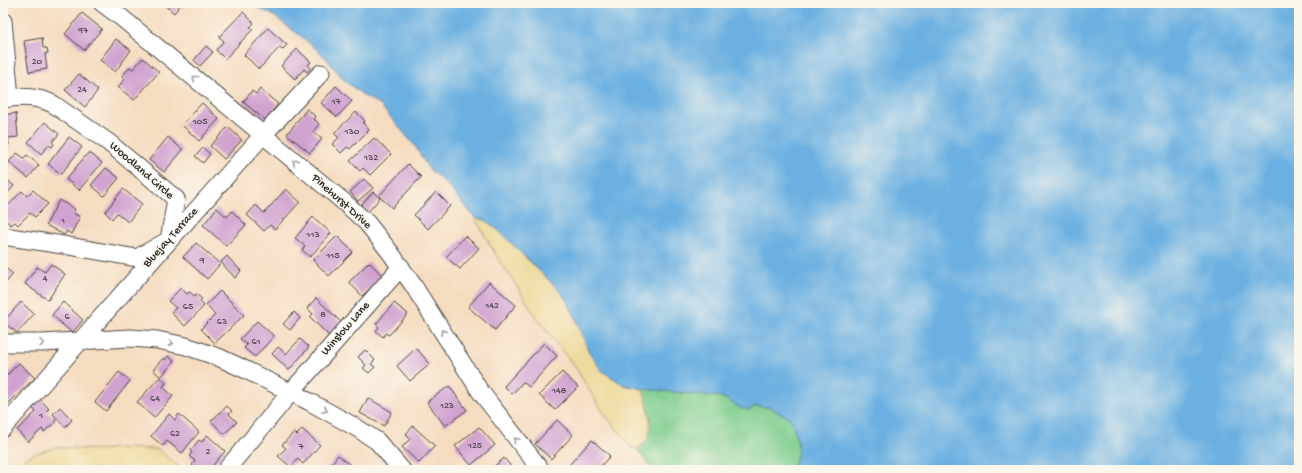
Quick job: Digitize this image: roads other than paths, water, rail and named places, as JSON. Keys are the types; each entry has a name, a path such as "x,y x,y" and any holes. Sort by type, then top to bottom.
{"street":[{"name":"Pinehurst Drive","path":"102,3 344,202 367,223 401,267 480,391 541,470"},
{"path":"3,21 6,98"},
{"name":"Bluejay Terrace","path":"3,428 263,135 321,73"},
{"name":"Woodland Circle","path":"6,98 32,97 45,100 53,104 108,142 176,199 169,240"},
{"path":"3,236 137,258 169,240"},
{"name":"Winslow Lane","path":"226,470 290,392 401,267"},
{"path":"3,343 130,338 157,340 186,346 242,368 357,428 377,440 402,470"}],"water":[{"path":"246,3 1299,3 1299,470 790,470 798,451 797,439 791,419 769,407 756,406 748,410 741,408 723,397 643,389 624,385 602,371 589,352 573,312 562,293 498,230 485,220 475,218 447,185 428,168 415,146 380,105 364,96 345,81 324,56 302,37 271,14"}]}
